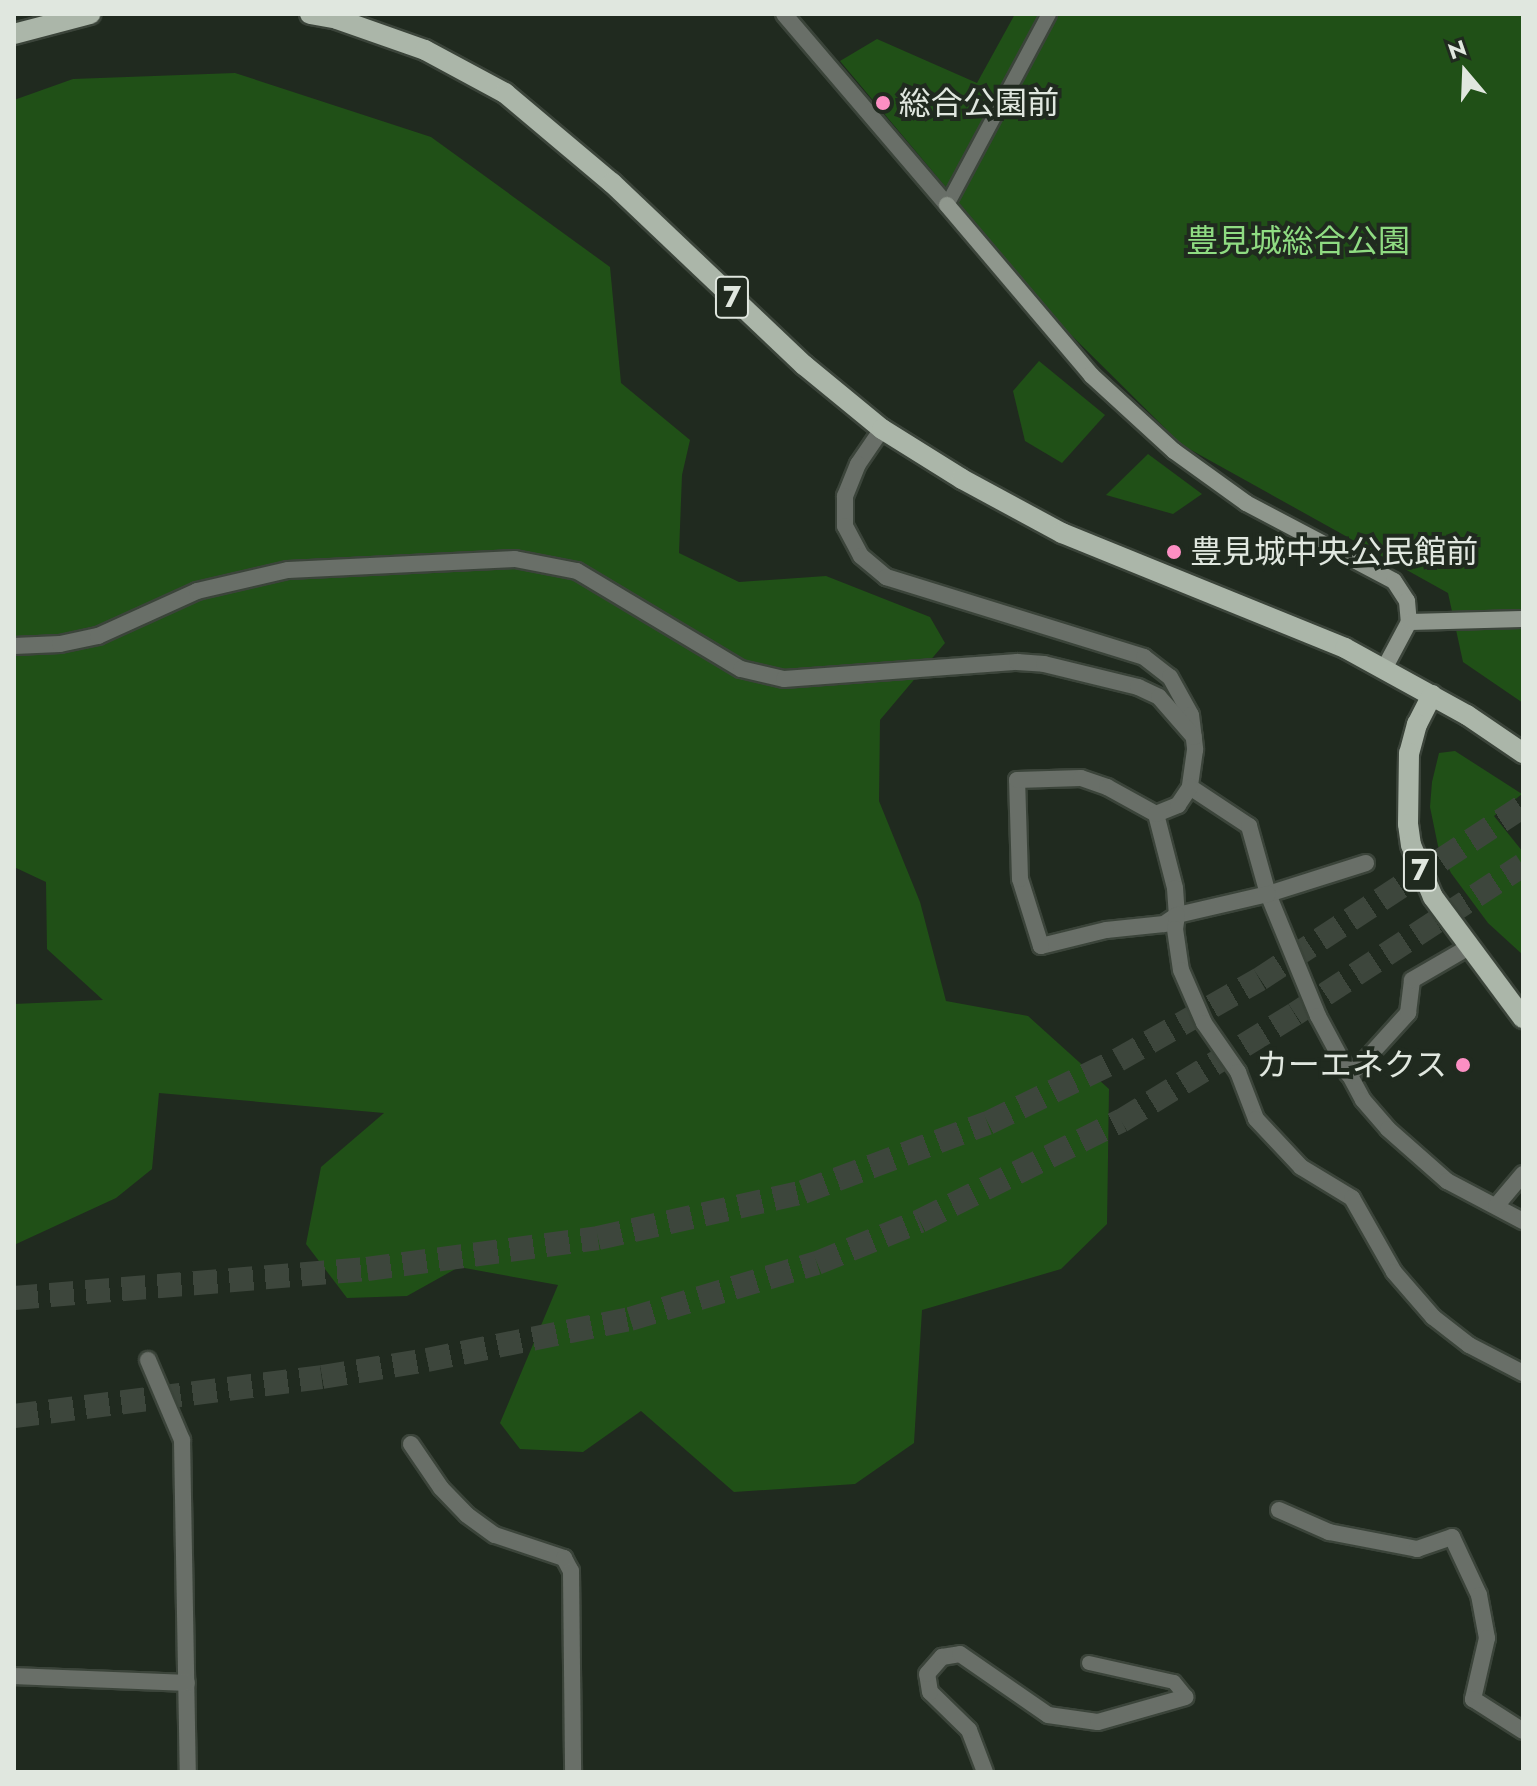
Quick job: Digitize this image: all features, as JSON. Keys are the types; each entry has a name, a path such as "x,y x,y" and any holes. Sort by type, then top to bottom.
{"main road":[{"path":"14,34 90,14"},
{"name":"7","path":"310,14 383,33 425,50 505,93 612,183 804,365 882,429 976,487 1062,533 1305,631 1384,669 1467,715 1523,753"},
{"name":"7","path":"1432,695 1417,724 1409,753 1408,824 1411,845 1424,881 1469,947 1503,986 1523,1018"}],"street":[{"path":"784,14 1091,375 1174,451 1246,503 1394,581 1407,601 1409,622 1384,669"},
{"path":"882,429 858,464 845,496 845,526 861,556 886,577 1144,657 1170,677 1191,715 1194,737 1190,787 1178,805 1156,814"},
{"path":"14,646 60,644 98,636 197,591 288,570 515,559 577,571 741,669 784,679 1017,662 1044,664 1138,687 1159,697 1194,737"},
{"path":"1409,622 1523,619"},
{"path":"1366,863 1268,894 1177,915 1164,924 1106,930 1041,946 1020,879 1017,780 1081,778 1107,787 1156,814 1175,888 1177,915 1175,929 1181,970 1204,1023 1238,1072 1256,1119 1301,1167 1352,1198 1394,1272 1433,1317 1469,1345 1523,1373"},
{"path":"1190,787 1249,826 1268,894 1318,1016 1363,1100 1388,1129 1447,1181 1523,1221"},
{"path":"1348,1074 1360,1066 1408,1013 1412,980 1469,947"},
{"path":"1496,1206 1523,1174"},
{"path":"148,1360 182,1440 188,1772"},
{"path":"411,1444 441,1488 467,1515 495,1535 564,1558 571,1571 573,1772"},
{"path":"1279,1510 1329,1532 1417,1549 1452,1537 1479,1595 1487,1638 1473,1699 1523,1731"},
{"path":"985,1772 969,1730 930,1692 927,1674 942,1657 960,1654 1048,1715 1098,1722 1186,1697"},
{"path":"14,1676 187,1683"}],"lane":[{"path":"947,205 1049,14"},
{"path":"1089,1663 1174,1682 1186,1697"}],"green space":[{"name":"豊見城総合公園","path":"1015,14 1523,14 1523,703 1463,662 1448,593 1182,445 1063,327 840,61 877,39 977,83"},
{"path":"235,73 431,137 610,267 621,383 690,440 682,475 679,553 739,582 826,576 930,617 945,643 880,720 879,801 920,902 946,1001 1028,1016 1109,1089 1107,1224 1061,1269 922,1310 914,1443 855,1484 734,1492 641,1411 583,1452 520,1449 500,1423 558,1285 459,1267 407,1296 347,1298 306,1244 321,1167 384,1113 159,1093 152,1169 116,1198 14,1245 14,1004 103,1000 47,949 46,882 14,867 14,100 73,79"},
{"path":"1039,361 1105,415 1062,463 1025,441 1013,391"},
{"path":"1148,454 1202,494 1173,514 1106,495"},
{"path":"1455,751 1522,794 1494,816 1523,852 1523,955 1488,923 1451,873 1438,846 1430,807 1432,782 1439,753"}],"tunnel":[{"path":"14,1298 367,1269 598,1238 803,1192 988,1123 1118,1060 1260,979 1523,806"},
{"path":"14,1416 322,1377 427,1360 630,1319 817,1263 920,1221 1121,1121 1295,1014 1523,865"}],"place":[{"name":"総合公園前","path":"883,103"},
{"name":"豊見城中央公民館前","path":"1174,552"},
{"name":"カーエネクス","path":"1463,1065"}]}
